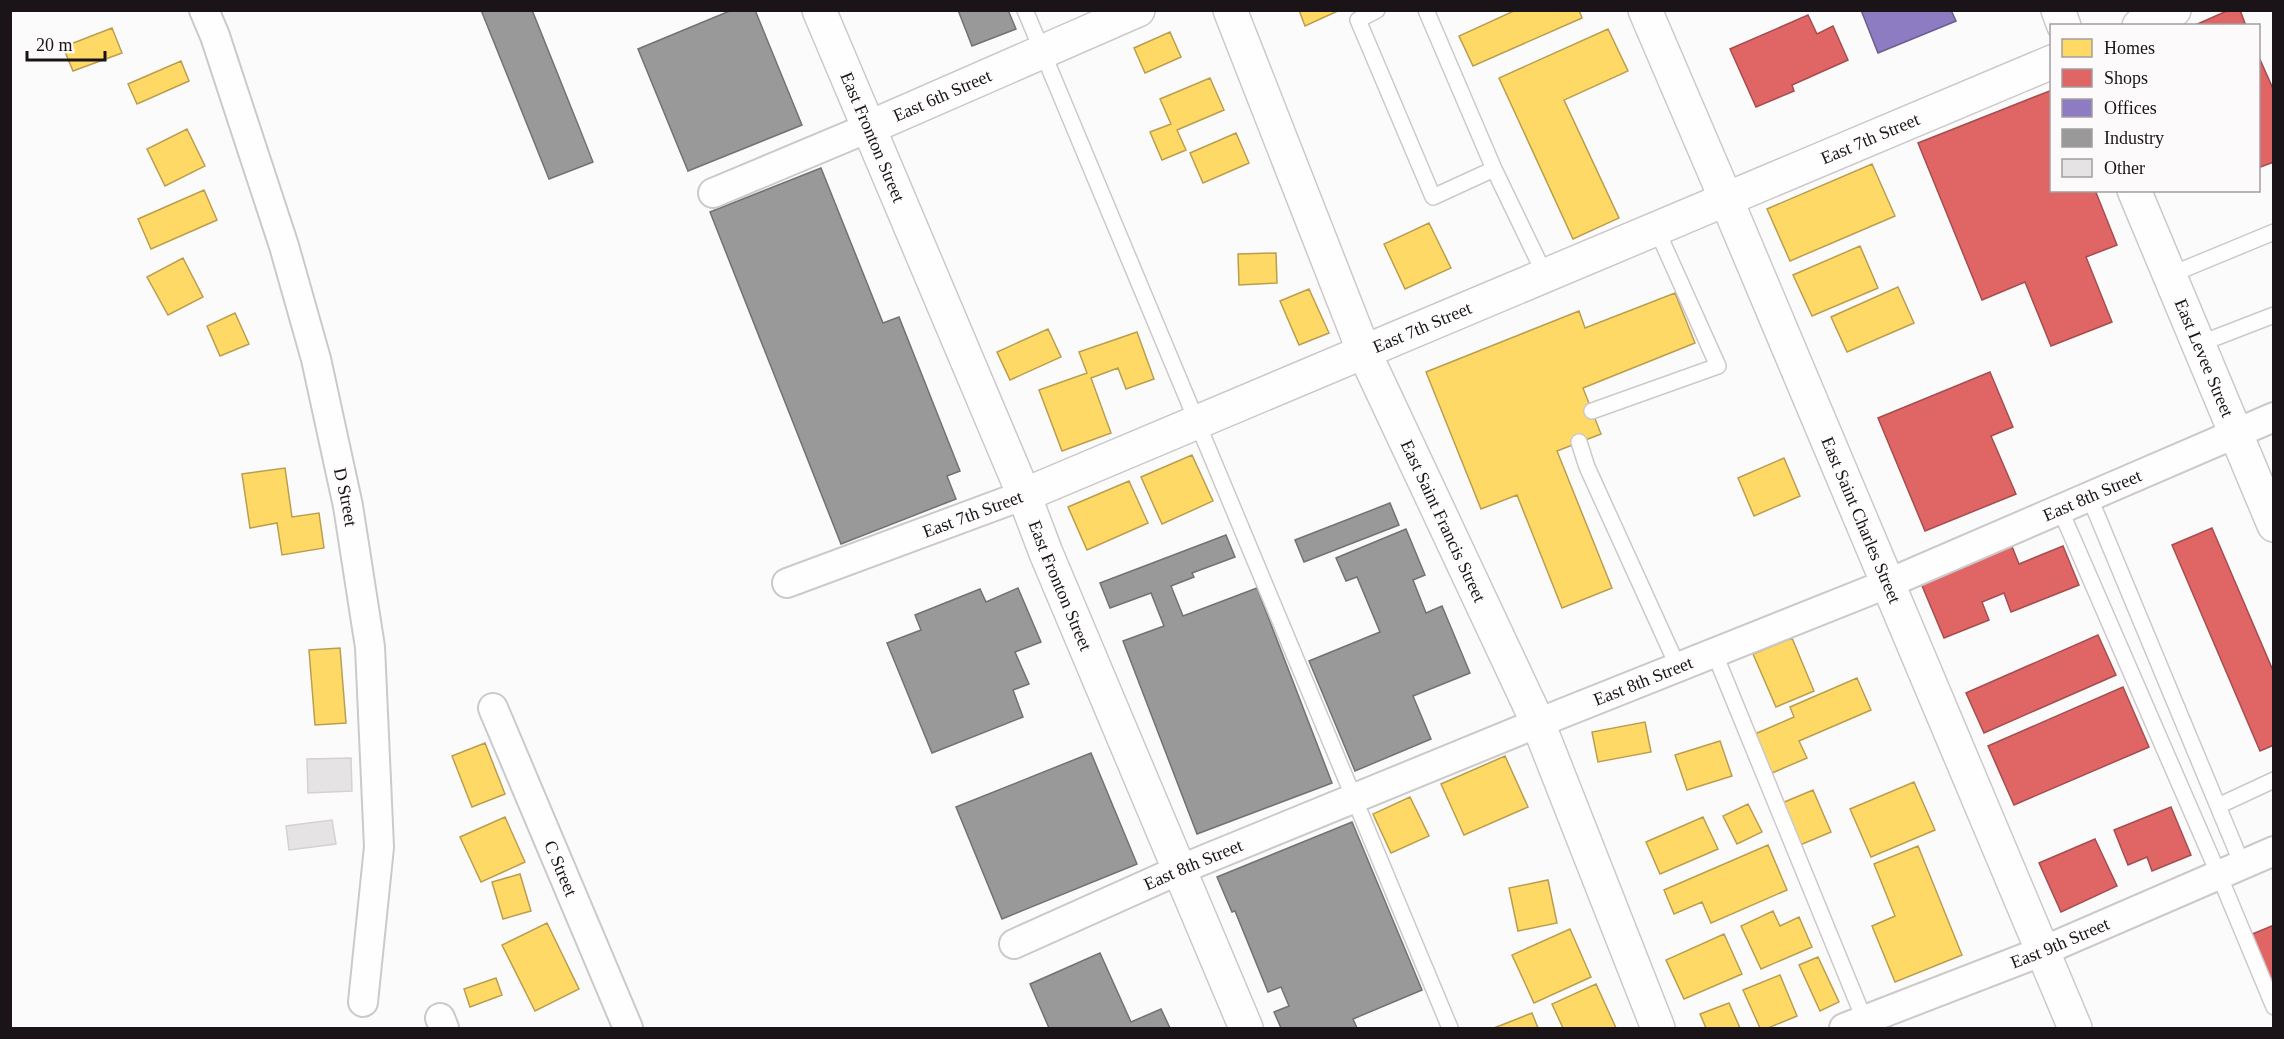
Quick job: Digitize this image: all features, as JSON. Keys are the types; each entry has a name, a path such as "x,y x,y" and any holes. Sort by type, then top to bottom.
{"street":[{"name":"D Street","path":"204,10 215,36 284,246 316,360 348,506 370,647 379,847 363,1002"},
{"name":"East Fronton Street","path":"819,10 1246,1029"},
{"name":"East 6th Street","path":"713,192 868,128 1137,10"},
{"name":"East Saint Francis Street","path":"1230,10 1364,352 1538,723 1658,1029"},
{"name":"East Saint Charles Street","path":"1644,10 1889,583 2075,1029"},
{"path":"2143,24 2174,10"},
{"name":"East 7th Street","path":"787,583 1024,495 2050,63"},
{"name":"East Levee Street","path":"2135,192 2274,525"},
{"name":"East 8th Street","path":"1014,944 1179,870 1889,583 2274,417"},
{"name":"C Street","path":"493,708 628,1029"},
{"name":"East 9th Street","path":"1859,1026 2043,951 2274,851"}],"lane":[{"path":"1025,10 1450,1029"},
{"path":"1377,10 1358,20 1432,197 1494,169"},
{"path":"1426,10 1494,169 1545,275"},
{"path":"1592,411 1718,366 1656,228"},
{"path":"2170,275 2274,232"},
{"path":"2199,344 2274,315"},
{"path":"1579,442 1587,467 1678,667"},
{"path":"2089,496 2218,806 2231,869 2274,1007"},
{"path":"2060,509 2231,869"},
{"path":"1714,652 1859,1026"},
{"path":"2218,806 2274,780"}],"building: Homes":[{"path":"1299,10 1340,10 1305,26"},
{"path":"1516,10 1579,10 1582,18 1473,66 1459,36"},
{"path":"112,28 122,53 73,71 63,47"},
{"path":"1608,29 1628,71 1564,100 1619,218 1573,239 1499,78"},
{"path":"1170,32 1181,57 1145,73 1134,48"},
{"path":"181,61 189,81 137,104 128,84"},
{"path":"1210,78 1224,110 1177,130 1186,150 1162,160 1150,132 1171,124 1160,99"},
{"path":"187,129 205,166 165,186 147,149"},
{"path":"1236,133 1249,163 1203,183 1190,153"},
{"path":"1872,164 1895,216 1790,261 1767,209"},
{"path":"204,190 217,220 151,249 138,219"},
{"path":"1429,223 1451,268 1405,289 1384,244"},
{"path":"1860,246 1878,288 1812,316 1793,275"},
{"path":"1276,253 1277,283 1239,285 1238,254"},
{"path":"183,258 203,297 168,315 147,277"},
{"path":"1898,287 1914,323 1847,352 1831,317"},
{"path":"1309,289 1329,333 1299,345 1280,301"},
{"path":"1675,293 1695,343 1583,388 1601,434 1557,451 1612,588 1562,608 1517,495 1481,509 1426,372 1579,311 1585,328"},
{"path":"235,313 249,344 220,356 207,326"},
{"path":"1048,329 1061,357 1010,380 997,352"},
{"path":"1137,332 1154,379 1126,389 1118,368 1091,378 1111,433 1062,451 1039,390 1087,373 1079,352"},
{"path":"1192,455 1213,501 1162,524 1141,477"},
{"path":"1784,458 1800,496 1754,516 1738,478"},
{"path":"285,468 292,517 319,513 324,548 282,555 277,523 250,528 242,474"},
{"path":"1129,481 1148,523 1087,550 1068,507"},
{"path":"1792,638 1814,691 1776,707 1753,654"},
{"path":"340,648 346,723 315,725 309,650"},
{"path":"1857,678 1871,710 1799,741 1807,758 1772,773 1755,734 1794,717 1790,707"},
{"path":"1645,722 1651,752 1598,762 1592,732"},
{"path":"1720,741 1732,776 1687,790 1675,755"},
{"path":"485,743 505,794 472,807 452,756"},
{"path":"1505,756 1528,807 1464,835 1441,784"},
{"path":"1914,782 1935,830 1871,857 1850,809"},
{"path":"1813,790 1831,832 1800,845 1782,803"},
{"path":"1410,797 1429,836 1391,853 1373,814"},
{"path":"1748,804 1762,832 1737,844 1723,816"},
{"path":"505,817 525,862 481,882 460,837"},
{"path":"1703,817 1718,849 1660,874 1646,842"},
{"path":"1768,845 1787,890 1711,923 1702,902 1674,914 1664,890"},
{"path":"1918,846 1962,955 1895,982 1872,926 1895,916 1874,864"},
{"path":"520,874 531,911 503,919 492,882"},
{"path":"1548,880 1557,923 1518,931 1509,888"},
{"path":"1773,911 1780,926 1799,917 1812,947 1761,969 1741,926"},
{"path":"547,923 579,989 535,1011 502,945"},
{"path":"1570,929 1591,977 1534,1003 1512,955"},
{"path":"1724,934 1742,974 1684,999 1666,960"},
{"path":"1818,957 1839,1002 1820,1011 1799,965"},
{"path":"1780,975 1797,1016 1768,1028 1760,1028 1743,990"},
{"path":"496,978 502,995 470,1007 464,989"},
{"path":"1596,984 1616,1028 1563,1028 1552,1004"},
{"path":"1729,1003 1740,1028 1706,1028 1700,1014"},
{"path":"1532,1013 1538,1028 1494,1028"}],"building: Shops":[{"path":"2229,10 2240,10 2245,24 2198,24"},
{"path":"1808,15 1817,34 1833,26 1848,60 1792,85 1794,91 1756,107 1730,49"},
{"path":"2260,60 2274,91 2274,162 2260,167"},
{"path":"2050,91 2050,192 2096,192 2117,245 2086,257 2112,322 2051,346 2025,282 1982,300 1918,143"},
{"path":"1990,372 2013,427 1991,436 2016,494 1925,531 1878,418"},
{"path":"2212,528 2274,673 2274,745 2260,751 2172,545"},
{"path":"2011,544 2019,564 2063,546 2079,585 2011,612 2004,593 1982,602 1989,620 1944,638 1920,581"},
{"path":"2098,635 2116,675 1984,733 1966,693"},
{"path":"2123,687 2149,747 2014,805 1988,746"},
{"path":"2171,807 2191,855 2152,871 2147,857 2128,865 2114,830"},
{"path":"2095,839 2117,886 2061,912 2039,863"},
{"path":"2274,925 2274,992 2250,935"}],"building: Offices":[{"path":"1861,10 1951,10 1956,21 1878,53"}],"building: Industry":[{"path":"481,10 532,10 593,162 549,179"},
{"path":"732,10 755,10 802,125 688,171 638,49"},
{"path":"958,10 1008,10 1016,29 972,46"},
{"path":"821,168 883,323 899,317 960,471 947,476 956,499 841,544 710,212"},
{"path":"1390,503 1399,525 1304,562 1295,540"},
{"path":"1406,529 1425,575 1413,580 1426,613 1442,606 1470,673 1413,696 1431,739 1355,771 1309,661 1380,632 1357,577 1346,581 1336,558"},
{"path":"1226,535 1235,557 1192,573 1194,577 1171,586 1183,616 1257,588 1332,783 1197,834 1123,641 1164,626 1151,593 1110,608 1100,583"},
{"path":"1018,588 1041,642 1015,652 1029,684 1013,690 1023,717 932,753 887,643 921,630 915,615 980,589 986,602"},
{"path":"1091,753 1137,864 1002,919 956,807"},
{"path":"1352,822 1422,990 1353,1019 1357,1028 1281,1028 1274,1012 1289,1006 1281,987 1268,992 1235,911 1232,912 1217,877"},
{"path":"1100,953 1131,1022 1161,1009 1170,1028 1049,1028 1030,984"}],"building: Other":[{"path":"351,758 352,791 308,793 307,759"},
{"path":"332,820 336,844 289,850 286,826"}]}
